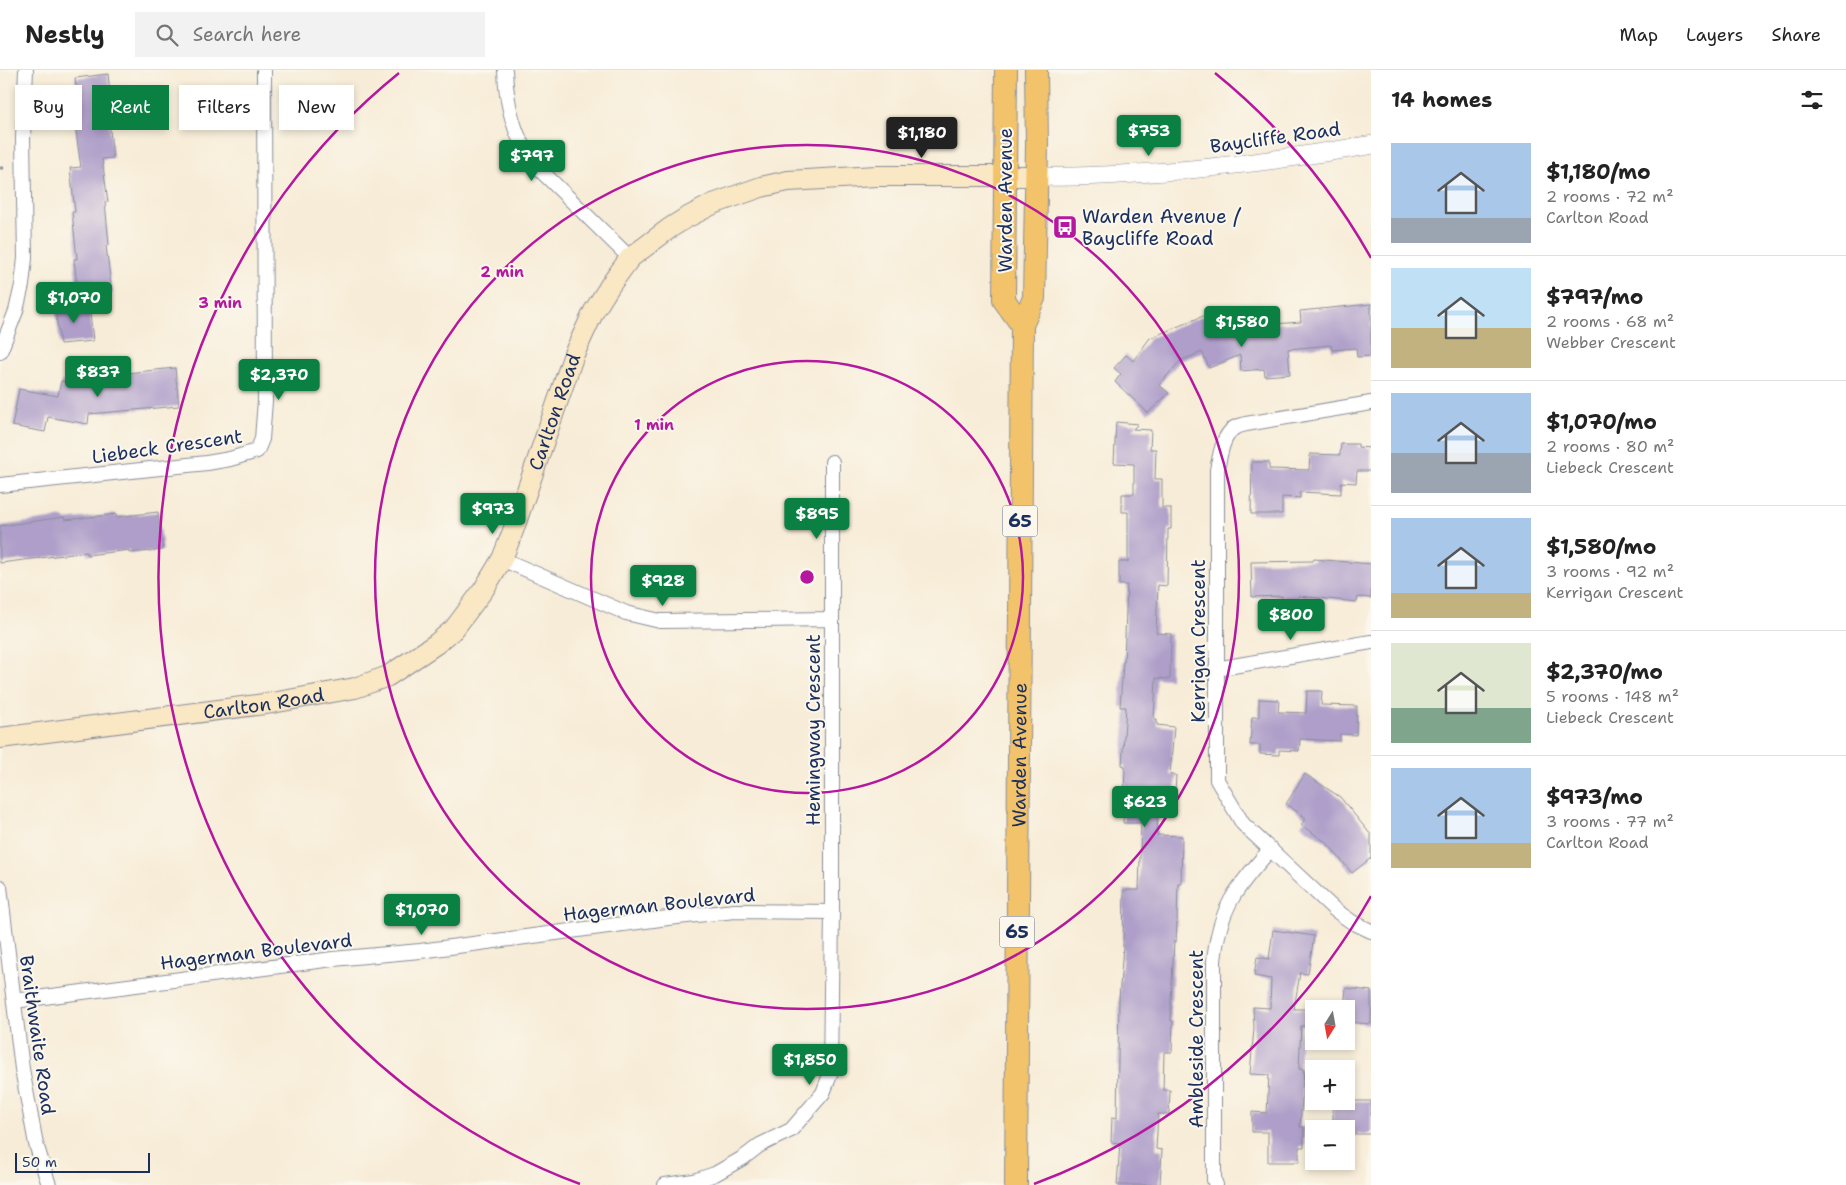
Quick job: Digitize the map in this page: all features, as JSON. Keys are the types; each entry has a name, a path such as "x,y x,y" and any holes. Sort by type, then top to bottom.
{"main road":[{"name":"Warden Avenue","path":"1006,70 1004,300 1022,325"},
{"name":"Warden Avenue","path":"1016,1185 1022,325 1034,298 1037,145 1036,70"},
{"name":"Carlton Road","path":"0,738 272,703 355,688 388,676 436,644 454,629 484,589 502,559 574,354 594,311 610,284 630,258 686,218 713,204 762,187 788,182 876,176 1036,176"}],"street":[{"path":"0,352 16,311 25,258 23,138 26,70"},
{"name":"Liebeck Crescent","path":"0,486 207,463 257,451 262,438 265,392 264,70"},
{"path":"504,70 510,111 522,146 532,162 630,258"},
{"name":"Baycliffe Road","path":"1036,176 1065,178 1173,172 1262,162 1371,145"},
{"name":"Kerrigan Crescent","path":"1371,403 1246,424 1235,427 1227,436 1223,444 1217,470 1216,669 1217,780 1243,824 1335,910 1352,922 1371,931"},
{"path":"831,619 832,462"},
{"name":"Hemingway Crescent","path":"502,559 626,613 660,621 831,619 832,912"},
{"path":"1216,669 1371,642"},
{"name":"Ambleside Crescent","path":"1216,1185 1214,1180 1214,961 1216,937 1224,914 1234,894 1250,872 1271,849"},
{"name":"Braithwaite Road","path":"0,887 29,1112 36,1144 49,1185"},
{"name":"Hagerman Boulevard","path":"14,1001 333,959 420,951 677,917 735,911 832,912"},
{"path":"665,1185 694,1181 715,1174 730,1166 760,1145 790,1130 823,1093 830,1075 832,912"}],"building":[{"path":"108,74 109,85 92,85 92,130 110,130 113,158 102,159 108,202 105,202 109,245 106,246 112,293 78,296 74,259 77,259 72,212 75,212 70,168 81,167 76,130 82,130 82,85 76,85 75,78"},
{"path":"89,303 93,341 60,344 55,307"},
{"path":"1371,304 1371,356 1357,357 1356,348 1332,350 1331,345 1288,349 1290,374 1265,376 1264,369 1241,371 1240,355 1209,368 1202,352 1180,361 1159,385 1169,393 1148,413 1115,382 1121,374 1114,368 1126,355 1133,361 1150,338 1208,314 1216,332 1261,329 1260,325 1301,322 1300,311"},
{"path":"175,368 179,406 89,414 88,424 48,417 45,432 12,426 19,389 58,396 61,381 99,388 98,376"},
{"path":"1116,422 1138,424 1133,429 1151,430 1150,449 1156,449 1155,479 1162,479 1162,508 1171,508 1171,529 1168,529 1167,586 1158,585 1156,633 1171,634 1170,679 1156,678 1154,719 1157,719 1157,725 1174,727 1170,775 1176,775 1175,794 1159,793 1157,835 1182,836 1181,883 1178,883 1171,1002 1171,1021 1173,1021 1172,1052 1164,1052 1163,1090 1170,1090 1169,1114 1158,1114 1156,1149 1162,1150 1160,1185 1117,1185 1120,1143 1111,1142 1112,1117 1117,1118 1119,1000 1123,946 1124,890 1139,890 1141,823 1123,823 1125,766 1122,765 1126,707 1120,707 1127,585 1119,585 1119,562 1128,562 1128,512 1122,512 1122,494 1134,494 1134,464 1114,463"},
{"path":"1341,444 1358,444 1358,447 1371,448 1371,471 1357,471 1356,483 1341,482 1341,494 1300,492 1300,498 1282,497 1282,514 1251,514 1252,462 1269,462 1269,469 1309,470 1310,454 1340,455"},
{"path":"158,512 163,550 129,553 129,550 87,555 87,552 0,563 0,526 64,517 65,520 116,514 116,517"},
{"path":"1314,559 1371,564 1371,598 1358,597 1357,602 1298,596 1298,612 1282,612 1282,596 1252,597 1251,562 1313,561"},
{"path":"1307,691 1322,691 1321,705 1357,706 1356,735 1340,734 1340,741 1300,739 1299,751 1279,750 1279,755 1260,754 1260,745 1250,745 1252,717 1259,717 1259,699 1279,700 1278,712 1306,713"},
{"path":"1305,774 1340,797 1371,835 1371,858 1352,873 1326,842 1301,825 1306,818 1286,804"},
{"path":"1273,930 1314,936 1308,974 1300,973 1294,1009 1305,1009 1305,1026 1301,1026 1299,1069 1304,1070 1300,1127 1304,1127 1304,1147 1299,1147 1299,1162 1268,1162 1268,1132 1252,1132 1252,1112 1267,1113 1269,1075 1250,1074 1254,1028 1253,1007 1270,1008 1271,979 1254,976 1257,957 1269,959"},
{"path":"1346,988 1371,991 1371,1024 1355,1023 1355,1000 1345,1000"},
{"path":"1355,1101 1371,1101 1371,1134 1355,1134 1355,1120 1333,1120 1333,1110 1355,1110"}],"place":[{"name":"Warden Avenue / Baycliffe Road","path":"1065,227"}]}
